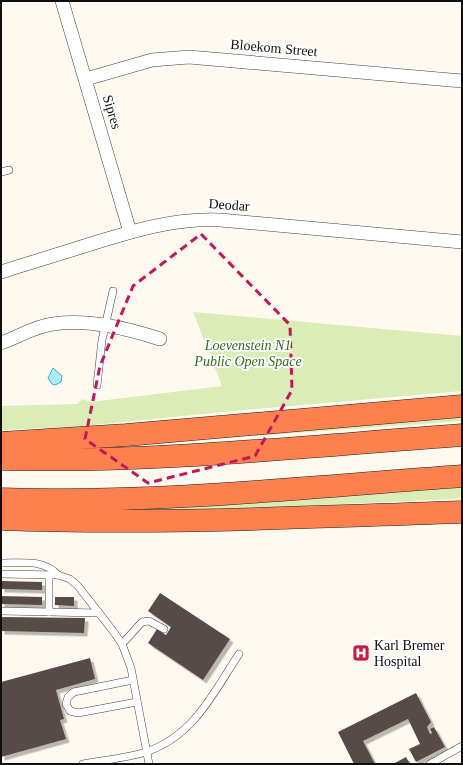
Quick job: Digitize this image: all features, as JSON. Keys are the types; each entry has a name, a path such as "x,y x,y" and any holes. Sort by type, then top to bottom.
{"highway":[{"path":"1,443 134,435 462,406"},
{"path":"1,459 48,460 138,458 462,434"},
{"path":"1,499 49,501 143,498 462,476"},
{"path":"1,519 169,522 462,512"}],"street":[{"name":"Sipres","path":"62,1 86,78 130,232"},
{"name":"Bloekom Street","path":"86,78 152,60 190,57 462,81"},
{"name":"Deodar","path":"1,272 130,232 174,221 208,219 462,242"},
{"path":"1,343 53,324 105,325 138,332 160,339"}],"lane":[{"path":"1,172 9,170"},
{"path":"97,385 105,325 113,291"},
{"path":"1,563 41,564 49,567 58,575 75,582 99,612 122,644 129,663 149,764"},
{"path":"1,574 58,575"},
{"path":"49,612 50,575"},
{"path":"1,611 99,612"},
{"path":"122,644 142,622 150,621 164,629"},
{"path":"83,764 147,752 181,733 192,724 239,654"},
{"path":"133,680 74,692 68,696 66,704 70,711 78,713 137,702"},
{"path":"430,764 462,746"}],"highlighted area":[{"path":"201,234 290,325 292,390 255,456 148,483 85,439 100,366 133,286"}],"green space":[{"name":"Loevenstein N1 Public Open Space","path":"193,312 462,336 462,391 233,411 74,427 1,430 1,406 77,404 82,399 91,402 222,386"},
{"path":"462,414 462,421 254,436 254,432"},
{"path":"462,484 462,497 453,499 186,511 21,510"}],"water":[{"path":"53,368 62,376 61,382 55,385 52,384 48,378"}],"building":[{"path":"1,581 42,582 42,590 1,589"},
{"path":"160,593 230,639 203,680 148,643 157,629 166,635 171,627 148,611"},
{"path":"1,596 42,597 42,605 1,604"},
{"path":"55,597 74,597 74,606 55,605"},
{"path":"1,617 85,618 84,633 1,631"},
{"path":"90,658 95,679 56,690 64,719 60,720 66,739 1,757 1,682"},
{"path":"416,693 431,722 427,727 430,734 432,733 430,729 434,727 445,747 416,762 409,749 420,744 408,719 363,741 375,764 354,764 338,732"},
{"path":"406,757 410,764 393,764"}],"place":[{"name":"Karl Bremer Hospital","path":"361,653"}]}
